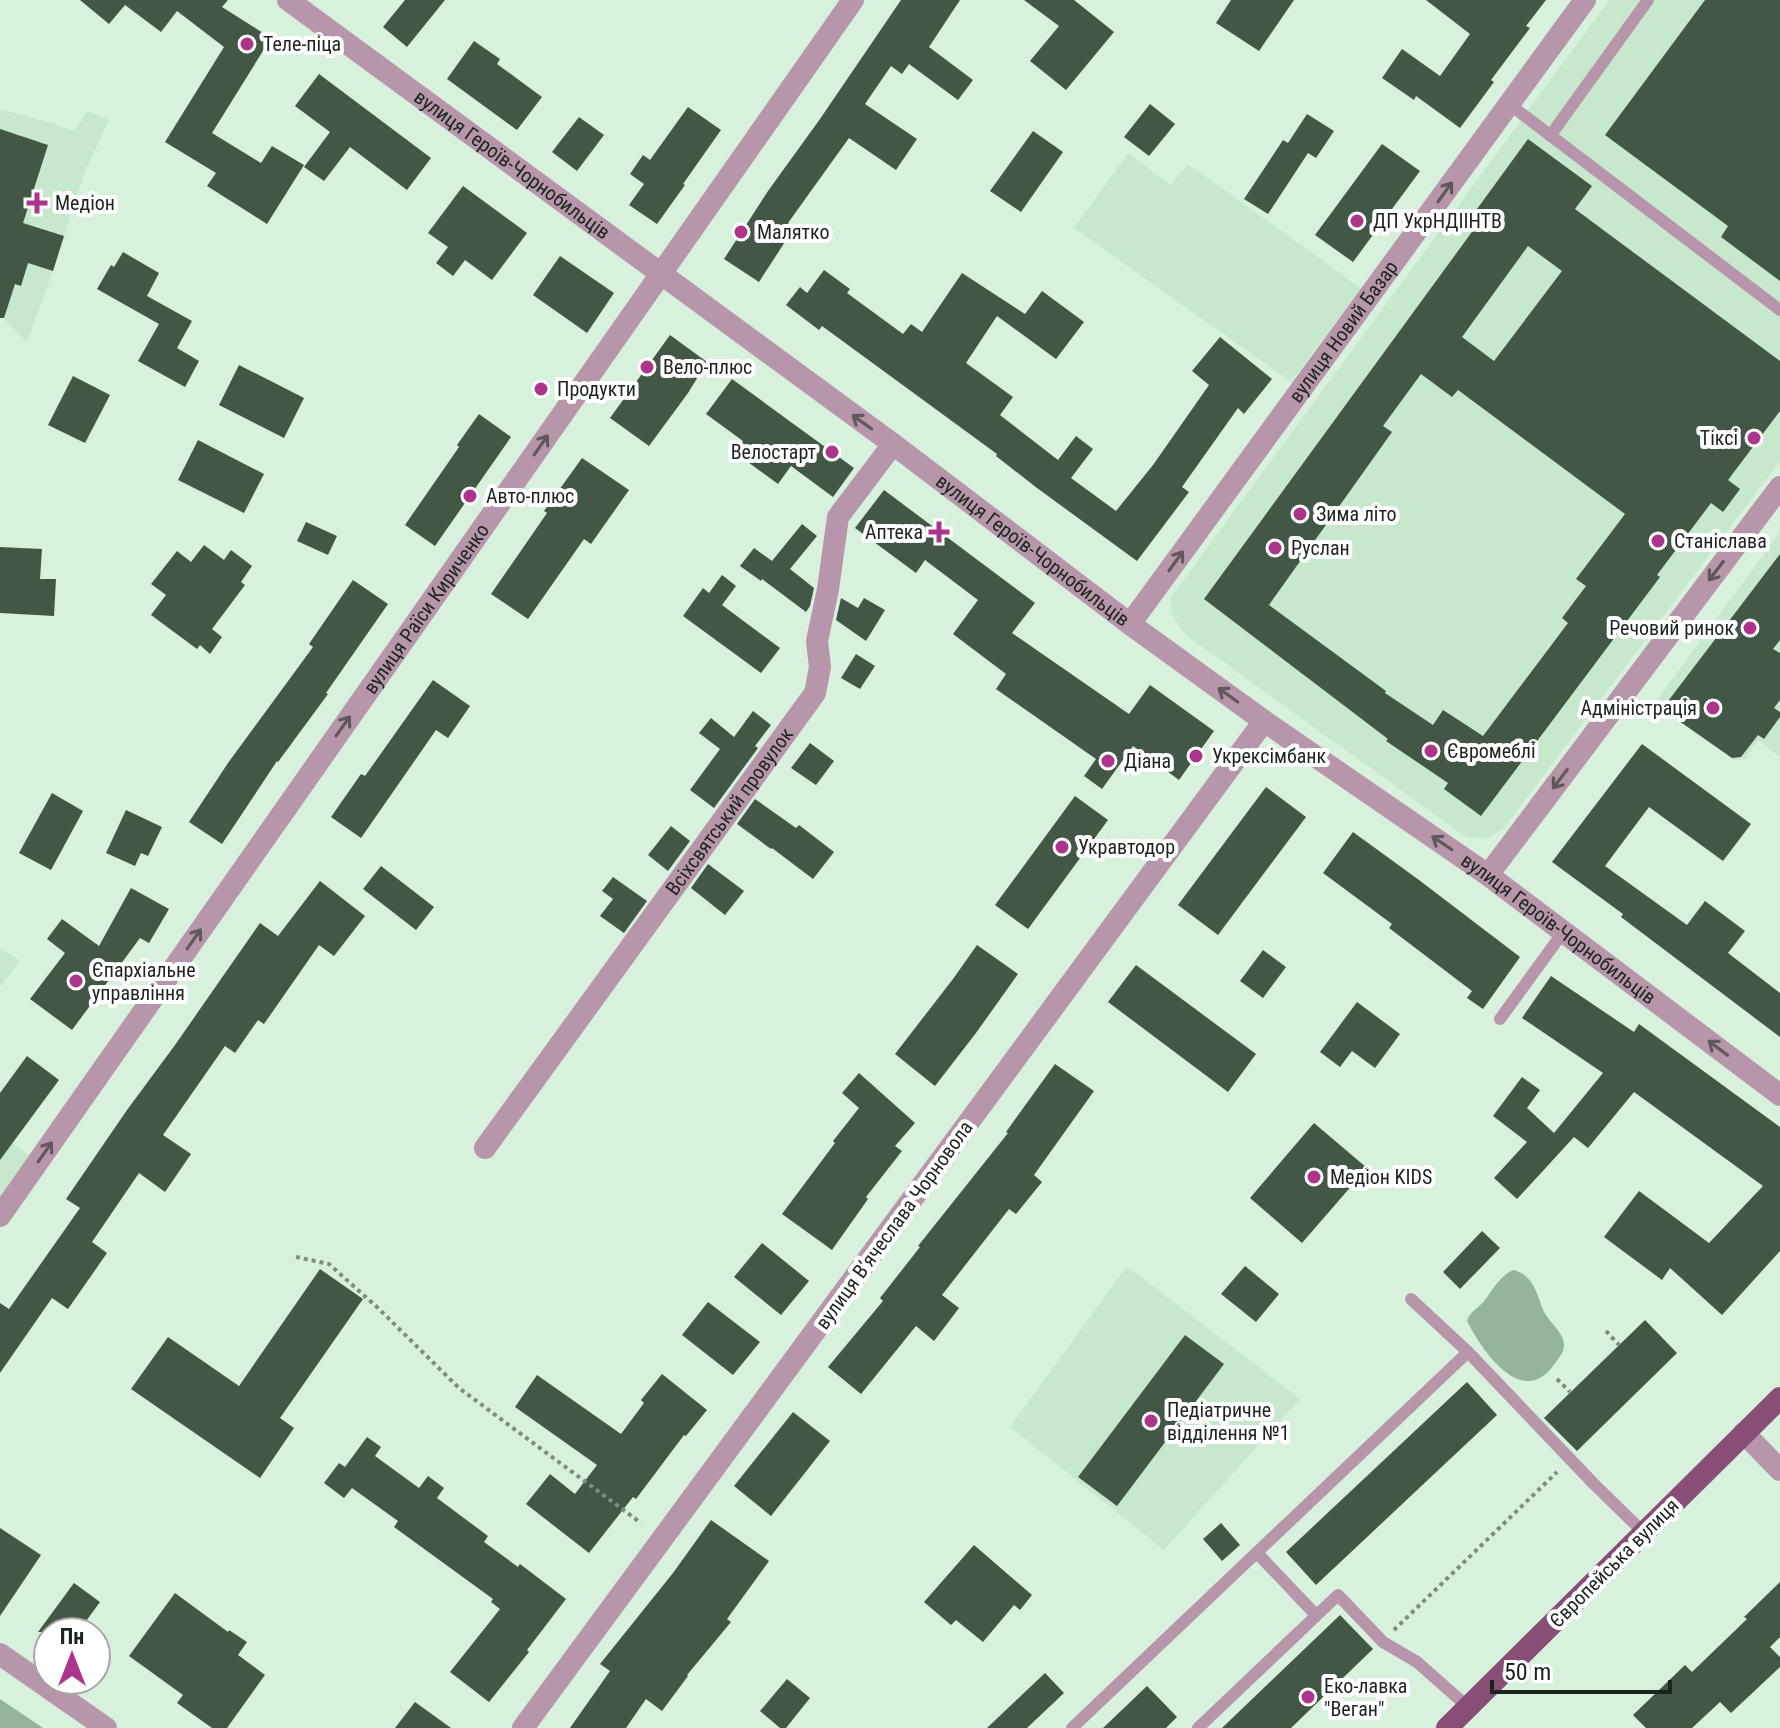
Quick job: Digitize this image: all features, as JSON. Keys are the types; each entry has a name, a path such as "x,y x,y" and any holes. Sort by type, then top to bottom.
{"main road":[{"name":"Європейська вулиця","path":"1447,1728 1780,1398"}],"street":[{"name":"вулиця Героїв-Чорнобильців","path":"288,0 893,444 1130,624 1264,721 1488,875 1780,1095"},
{"name":"вулиця Раїси Кириченко","path":"0,1216 853,0"},
{"name":"вулиця Новий Базар","path":"1130,624 1585,0"},
{"name":"Всіхсвятський провулок","path":"485,1148 815,693 820,667 817,641 838,517 893,444"},
{"path":"1488,875 1780,487"},
{"name":"вулиця Вʼячеслава Чорновола","path":"523,1728 1264,721"},
{"path":"1744,1433 1780,1470"},
{"path":"0,1654 106,1728"}],"lane":[{"path":"1550,136 1648,0"},
{"path":"1509,104 1780,310"},
{"path":"1500,1019 1564,931"},
{"path":"1411,1299 1468,1352 1644,1533"},
{"path":"1072,1728 1468,1352"},
{"path":"1257,1553 1316,1615"},
{"path":"1198,1728 1338,1595 1383,1642 1417,1662 1468,1707"}],"path":[{"path":"296,1257 329,1264 459,1388 641,1523"},
{"path":"1606,1331 1619,1345"},
{"path":"1557,1379 1570,1392"},
{"path":"1383,1642 1570,1459"}],"shaded area":[{"path":"1609,0 1780,0 1780,461 1504,828 1488,838 1466,837 1190,638 1172,613 1171,597"},
{"name":"Медіон","path":"0,109 74,132 87,111 109,120 85,171 27,342 0,315"},
{"path":"1128,153 1171,185 1188,164 1361,288 1291,382 1074,228"},
{"name":"Речовий ринок","path":"1780,532 1780,757 1758,740 1745,759 1734,760 1654,704"},
{"path":"0,947 20,961 0,987"},
{"path":"0,1135 29,1155 0,1196"},
{"path":"1127,1266 1300,1399 1164,1550 1010,1427"},
{"path":"1513,1270 1525,1275 1532,1284 1544,1312 1564,1344 1553,1366 1541,1378 1528,1381 1515,1378 1503,1370 1482,1346 1467,1321 1501,1279"},
{"path":"0,1699 43,1728 0,1728"}],"building":[{"path":"80,0 228,0 222,7 271,38 212,133 261,163 272,146 304,165 267,224 207,186 216,173 165,142 224,47 177,11 161,32 125,5 109,24"},
{"path":"405,0 445,0 407,47 383,27"},
{"path":"901,0 960,0 929,47 973,80 958,100 909,64 902,74 891,66 865,104 917,139 896,170 849,138 788,223 794,228 759,282 724,259"},
{"path":"1024,0 1074,0 1114,32 1066,90 1030,61 1059,26"},
{"path":"1231,0 1294,0 1259,51 1216,23"},
{"path":"1426,0 1546,0 1526,26 1530,28 1491,80 1494,82 1460,128 1416,96 1414,100 1382,78 1402,49 1440,76 1470,34"},
{"path":"1705,0 1780,0 1780,281 1721,237 1728,226 1605,135"},
{"path":"474,41 500,59 497,64 542,97 517,130 447,79"},
{"path":"319,74 431,158 407,190 350,147 324,181 304,167 330,132 295,106"},
{"path":"1150,104 1175,124 1149,156 1124,137"},
{"path":"688,107 721,130 657,224 629,205 644,184 630,174 643,155 650,160"},
{"path":"1307,114 1334,131 1316,158 1308,153 1268,214 1244,199 1283,140 1288,143"},
{"path":"579,117 604,135 577,171 552,152"},
{"name":"Медіон","path":"0,129 48,145 23,223 64,236 53,271 28,263 21,286 15,284 4,318 0,318"},
{"path":"1033,131 1063,152 1021,212 990,191"},
{"path":"1528,139 1592,186 1575,209 1780,361 1780,411 1728,480 1740,489 1723,512 1711,503 1657,575 1660,577 1481,816 1444,789 1448,783 1386,741 1388,739 1204,599 1485,214 1477,209","holes":["1528,246 1562,271 1494,361 1462,337","1421,374 1452,397 1458,390 1625,514 1576,579 1586,586 1562,618 1568,623 1483,736 1443,710 1433,725 1385,693 1269,605 1392,432 1383,426"]},
{"path":"1382,144 1420,171 1353,262 1315,235"},
{"path":"463,186 527,233 492,280 465,260 453,276 436,263 448,247 428,233"},
{"path":"123,252 159,273 147,296 192,321 177,348 199,361 185,387 138,361 159,324 97,289"},
{"path":"560,256 614,293 587,333 533,295"},
{"path":"824,270 850,289 847,293 903,334 911,324 922,332 962,273 1025,314 1042,291 1084,322 1056,359 997,316 966,363 1013,397 1000,415 1058,460 1076,436 1093,449 1071,478 1116,511 1153,465 1209,385 1192,371 1220,337 1272,379 1244,414 1238,408 1182,487 1189,492 1137,561 822,326 819,330 786,305 800,287 807,293"},
{"path":"670,335 707,362 649,446 610,418"},
{"path":"239,365 304,398 284,438 219,405"},
{"path":"73,376 110,395 85,443 48,425"},
{"path":"732,379 854,468 833,497 791,466 778,484 734,452 743,441 706,414"},
{"path":"479,414 511,437 435,546 405,525"},
{"path":"198,440 264,474 244,513 178,480"},
{"path":"582,458 629,490 591,544 584,539 528,619 491,594"},
{"path":"884,490 1035,603 1012,633 1129,714 1150,685 1214,731 1179,780 1133,746 1102,789 1084,776 1096,759 996,689 1006,674 953,634 978,600 925,560 916,573 855,528"},
{"path":"306,522 337,536 328,555 297,541"},
{"path":"802,524 817,536 790,569 814,588 806,612 740,566 754,548 772,561"},
{"path":"204,545 224,560 231,550 252,566 241,582 245,585 212,629 222,637 210,654 200,645 197,649 151,615 166,595 151,584 177,551 191,562"},
{"path":"0,547 42,549 40,579 56,579 54,616 0,613"},
{"name":"Речовий ринок","path":"1780,554 1780,640 1773,649 1780,653 1780,700 1774,708 1780,712 1780,717 1764,739 1758,735 1741,757 1732,758 1662,709"},
{"path":"722,575 736,586 722,605 780,648 761,673 683,616 703,588 709,593"},
{"path":"353,580 388,604 222,844 189,822 313,647 309,644"},
{"path":"841,598 858,608 864,598 885,610 866,641 836,620"},
{"path":"856,654 875,666 860,689 841,678"},
{"path":"433,680 470,706 448,738 436,730 361,838 331,817 361,774 365,776"},
{"path":"753,711 771,725 714,808 690,790 720,749 699,733 711,718 734,737"},
{"path":"810,743 834,761 816,785 791,768"},
{"path":"1642,744 1751,824 1723,861 1649,807 1605,866 1687,925 1705,901 1745,931 1728,953 1780,993 1780,1037 1552,862"},
{"path":"1266,787 1306,817 1218,935 1178,905"},
{"path":"52,793 83,811 51,870 19,853"},
{"name":"Укравтодор","path":"1075,796 1108,820 1028,929 995,905"},
{"path":"755,799 796,828 799,825 834,852 813,879 737,824"},
{"path":"126,810 162,827 148,856 141,853 135,866 106,853"},
{"path":"671,826 690,841 668,871 648,855"},
{"path":"1353,832 1520,957 1483,1009 1467,998 1472,991 1389,928 1392,924 1323,873"},
{"path":"708,864 744,891 725,915 691,888"},
{"path":"381,866 434,907 416,930 363,889"},
{"path":"613,877 647,901 624,933 600,916 613,899 602,891"},
{"path":"320,881 365,916 334,956 319,945 264,1024 258,1020 235,1053 225,1046 163,1135 191,1154 165,1192 139,1173 92,1242 107,1253 68,1309 52,1298 0,1373 0,1303 9,1309 80,1208 66,1199 260,923 278,936"},
{"name":"Єпархіальне управління","path":"131,888 169,909 149,943 140,938 72,1030 30,999 65,953 47,939 62,919 99,946"},
{"path":"977,945 1018,974 935,1086 895,1054"},
{"path":"1263,950 1286,967 1263,998 1240,981"},
{"path":"1136,965 1256,1054 1228,1092 1108,1002"},
{"path":"1551,976 1634,1032 1639,1024 1780,1127 1780,1251 1722,1315 1670,1268 1662,1280 1604,1237 1639,1191 1709,1243 1763,1186 1634,1092 1588,1148 1574,1137 1517,1199 1494,1178 1527,1142 1493,1116 1522,1077 1540,1090 1527,1108 1554,1133 1603,1073 1522,1018"},
{"path":"1357,1002 1400,1034 1375,1068 1352,1051 1340,1067 1320,1052"},
{"path":"27,1056 59,1080 0,1160 0,1093"},
{"path":"1055,1064 1094,1091 1034,1175 1042,1182 1016,1214 1009,1209 942,1295 959,1308 934,1341 916,1326 861,1394 828,1367 883,1301 880,1298 1008,1133"},
{"path":"859,1073 915,1123 895,1146 902,1151 866,1197 868,1199 832,1250 782,1214 859,1108 842,1093"},
{"name":"Медіон KIDS","path":"1314,1123 1367,1168 1302,1243 1250,1198"},
{"path":"1482,1231 1500,1248 1460,1289 1443,1272"},
{"path":"762,1243 809,1281 781,1315 734,1277"},
{"path":"1245,1266 1279,1294 1256,1322 1221,1294"},
{"path":"320,1269 363,1299 280,1418 294,1428 260,1478 131,1389 168,1337 239,1386"},
{"path":"708,1302 760,1342 733,1375 682,1335"},
{"path":"1645,1320 1677,1353 1577,1451 1544,1418"},
{"name":"Педіатричне відділення №1","path":"1185,1335 1224,1364 1117,1506 1078,1477"},
{"path":"662,1374 707,1410 589,1553 526,1504 550,1474 575,1494 597,1465 515,1407 537,1375 621,1434 644,1403 641,1400"},
{"path":"1467,1382 1497,1415 1316,1585 1286,1552"},
{"path":"793,1412 830,1441 771,1516 734,1486"},
{"path":"367,1437 381,1447 375,1456 419,1488 428,1476 444,1488 437,1498 488,1536 484,1542 518,1567 520,1564 566,1599 489,1702 450,1672 500,1609 491,1602 493,1599 394,1527 398,1521 352,1488 344,1498 324,1483 339,1463 345,1467"},
{"path":"711,1520 769,1561 727,1619 731,1622 662,1711 646,1699 626,1728 570,1728 610,1671 600,1664"},
{"path":"1221,1523 1240,1545 1222,1561 1203,1539"},
{"path":"0,1528 41,1555 0,1616"},
{"path":"974,1545 1032,1595 1020,1610 1014,1605 983,1642 956,1620 951,1625 924,1602"},
{"path":"1780,1582 1780,1637 1770,1647 1780,1657 1780,1667 1731,1713 1720,1702 1692,1728 1646,1728 1633,1715 1685,1665 1692,1672"},
{"path":"74,1583 100,1602 90,1616 50,1616"},
{"path":"175,1593 228,1632 247,1642 238,1655 265,1675 227,1728 212,1728 177,1703 183,1695 129,1656"},
{"path":"1340,1615 1373,1649 1291,1728 1222,1728"},
{"path":"1045,1673 1064,1693 1027,1728 987,1728"},
{"path":"787,1679 810,1698 786,1728 780,1728 760,1711"},
{"path":"1147,1686 1177,1717 1166,1728 1103,1728"},
{"path":"415,1702 451,1728 395,1728"}],"place":[{"name":"Теле-піца","path":"247,44"},
{"name":"Медіон","path":"37,203"},
{"name":"ДП УкрНДІІНТВ","path":"1357,221"},
{"name":"Малятко","path":"741,232"},
{"name":"Вело-плюс","path":"647,367"},
{"name":"Продукти","path":"541,389"},
{"name":"Тіксі","path":"1754,438"},
{"name":"Велостарт","path":"832,452"},
{"name":"Авто-плюс","path":"470,496"},
{"name":"Зима літо","path":"1300,514"},
{"name":"Аптека","path":"939,532"},
{"name":"Станіслава","path":"1658,541"},
{"name":"Руслан","path":"1275,548"},
{"name":"Речовий ринок","path":"1750,628"},
{"name":"Адміністрація","path":"1713,708"},
{"name":"Євромеблі","path":"1431,751"},
{"name":"Укрексімбанк","path":"1196,756"},
{"name":"Діана","path":"1108,761"},
{"name":"Укравтодор","path":"1062,847"},
{"name":"Єпархіальне управління","path":"76,981"},
{"name":"Медіон KIDS","path":"1314,1177"},
{"name":"Педіатричне відділення №1","path":"1151,1421"},
{"name":"Еко-лавка \"Веган\"","path":"1308,1697"}]}
